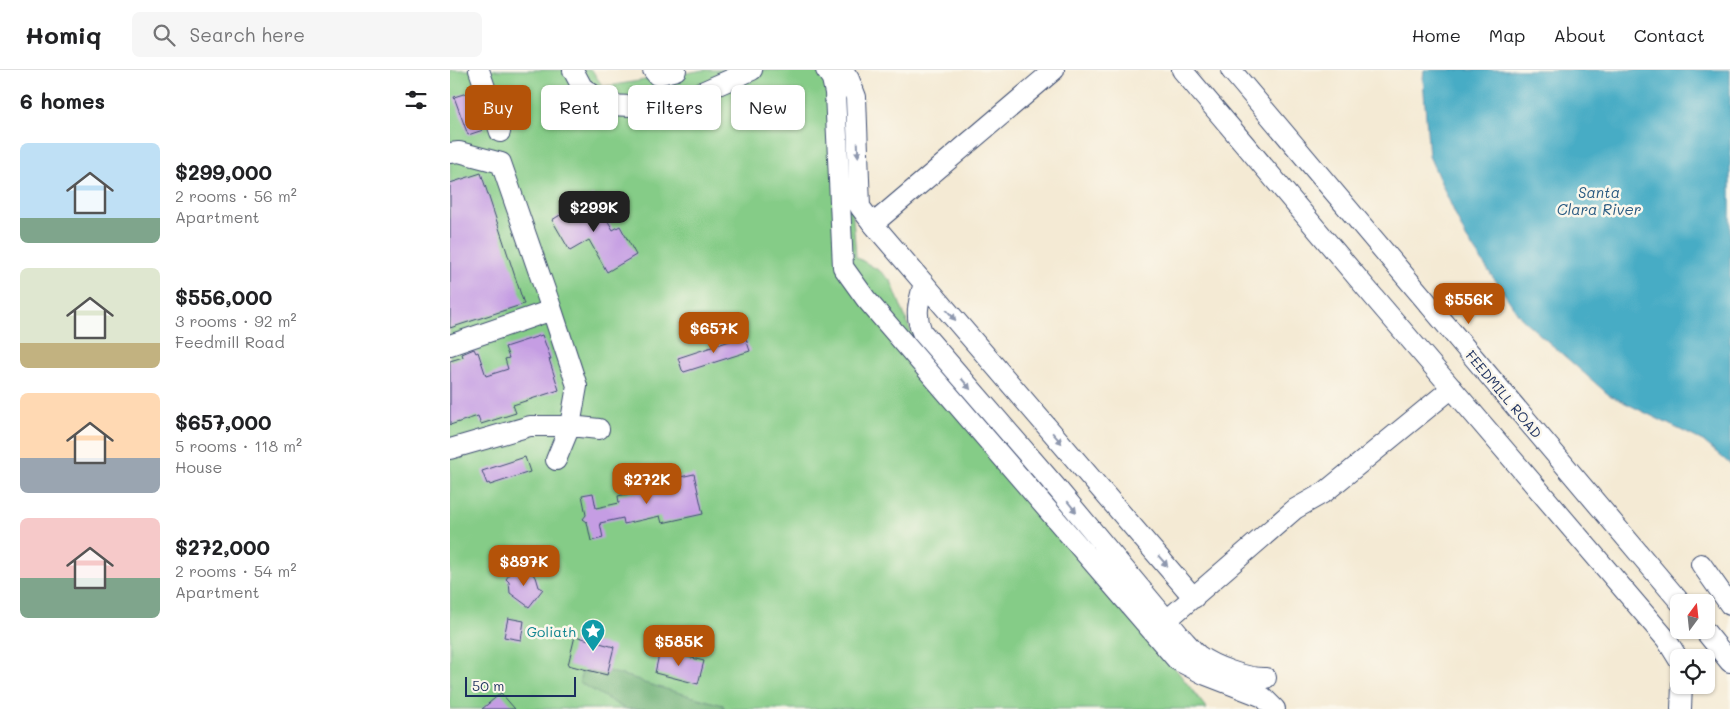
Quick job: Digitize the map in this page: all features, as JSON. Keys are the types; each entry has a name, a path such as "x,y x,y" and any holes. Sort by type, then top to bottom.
{"street":[{"path":"479,70 500,132"},
{"path":"572,70 582,86 607,105 657,107 702,92 752,70"},
{"path":"653,70 657,75 676,70"},
{"path":"826,70 832,79 835,93 843,267 866,299 1178,660 1206,675 1262,697 1275,709"},
{"path":"843,70 849,79 856,97 860,207 1194,598"},
{"path":"873,224 1054,70"},
{"path":"1182,70 1666,639 1672,649"},
{"name":"FEEDMILL ROAD","path":"1231,70 1673,594"},
{"path":"450,154 459,152 501,163 552,310 577,386 570,426 556,460"},
{"path":"924,283 917,321 922,332 1197,654 1209,662 1242,674 1266,678"},
{"path":"450,345 552,310"},
{"path":"1168,620 1295,510 1325,492 1452,388"},
{"path":"450,449 530,426 570,426 599,430"},
{"path":"1701,564 1730,605"},
{"path":"1711,639 1730,662"},
{"path":"1681,708 1682,694"}],"green space":[{"path":"450,70 592,70 602,85 541,85 541,130 618,130 618,85 615,85 704,70 819,70 843,87 856,257 880,271 891,281 911,332 1207,709 450,709"},
{"path":"587,670 607,675 608,671 640,680 644,683 723,705 725,709 625,709 579,682 582,672 586,673"}],"water":[{"name":"Santa Clara River","path":"1424,70 1730,70 1730,464 1703,441 1609,395 1521,318 1466,238 1429,156 1423,79"}],"building":[{"path":"465,94 465,127 454,97"},
{"path":"466,130 483,130 468,135"},
{"path":"481,173 524,304 450,328 450,183"},
{"path":"593,195 613,230 620,226 636,255 607,272 589,240 570,251 552,220"},
{"path":"542,335 551,359 549,359 559,390 513,405 516,413 481,424 478,416 450,425 450,361 463,357 462,354 474,349 476,353 478,352 486,376 508,369 505,359 509,358 505,347"},
{"path":"745,336 750,351 684,372 682,370 678,358"},
{"path":"525,457 530,472 490,485 489,483 487,484 482,471"},
{"path":"694,474 703,514 662,523 660,516 624,524 623,518 600,523 603,538 591,541 587,522 583,519 586,515 582,495 593,493 596,508 619,503 618,496 654,488 653,483"},
{"path":"513,570 516,572 528,571 536,577 539,587 543,589 529,607 510,593 509,582 506,579"},
{"path":"508,618 524,621 521,640 504,637"},
{"path":"575,636 614,647 607,675 568,665"},
{"path":"660,650 704,661 698,684 655,673"},
{"path":"501,693 515,709 482,709"}],"place":[{"name":"Goliath","path":"593,652"}]}
